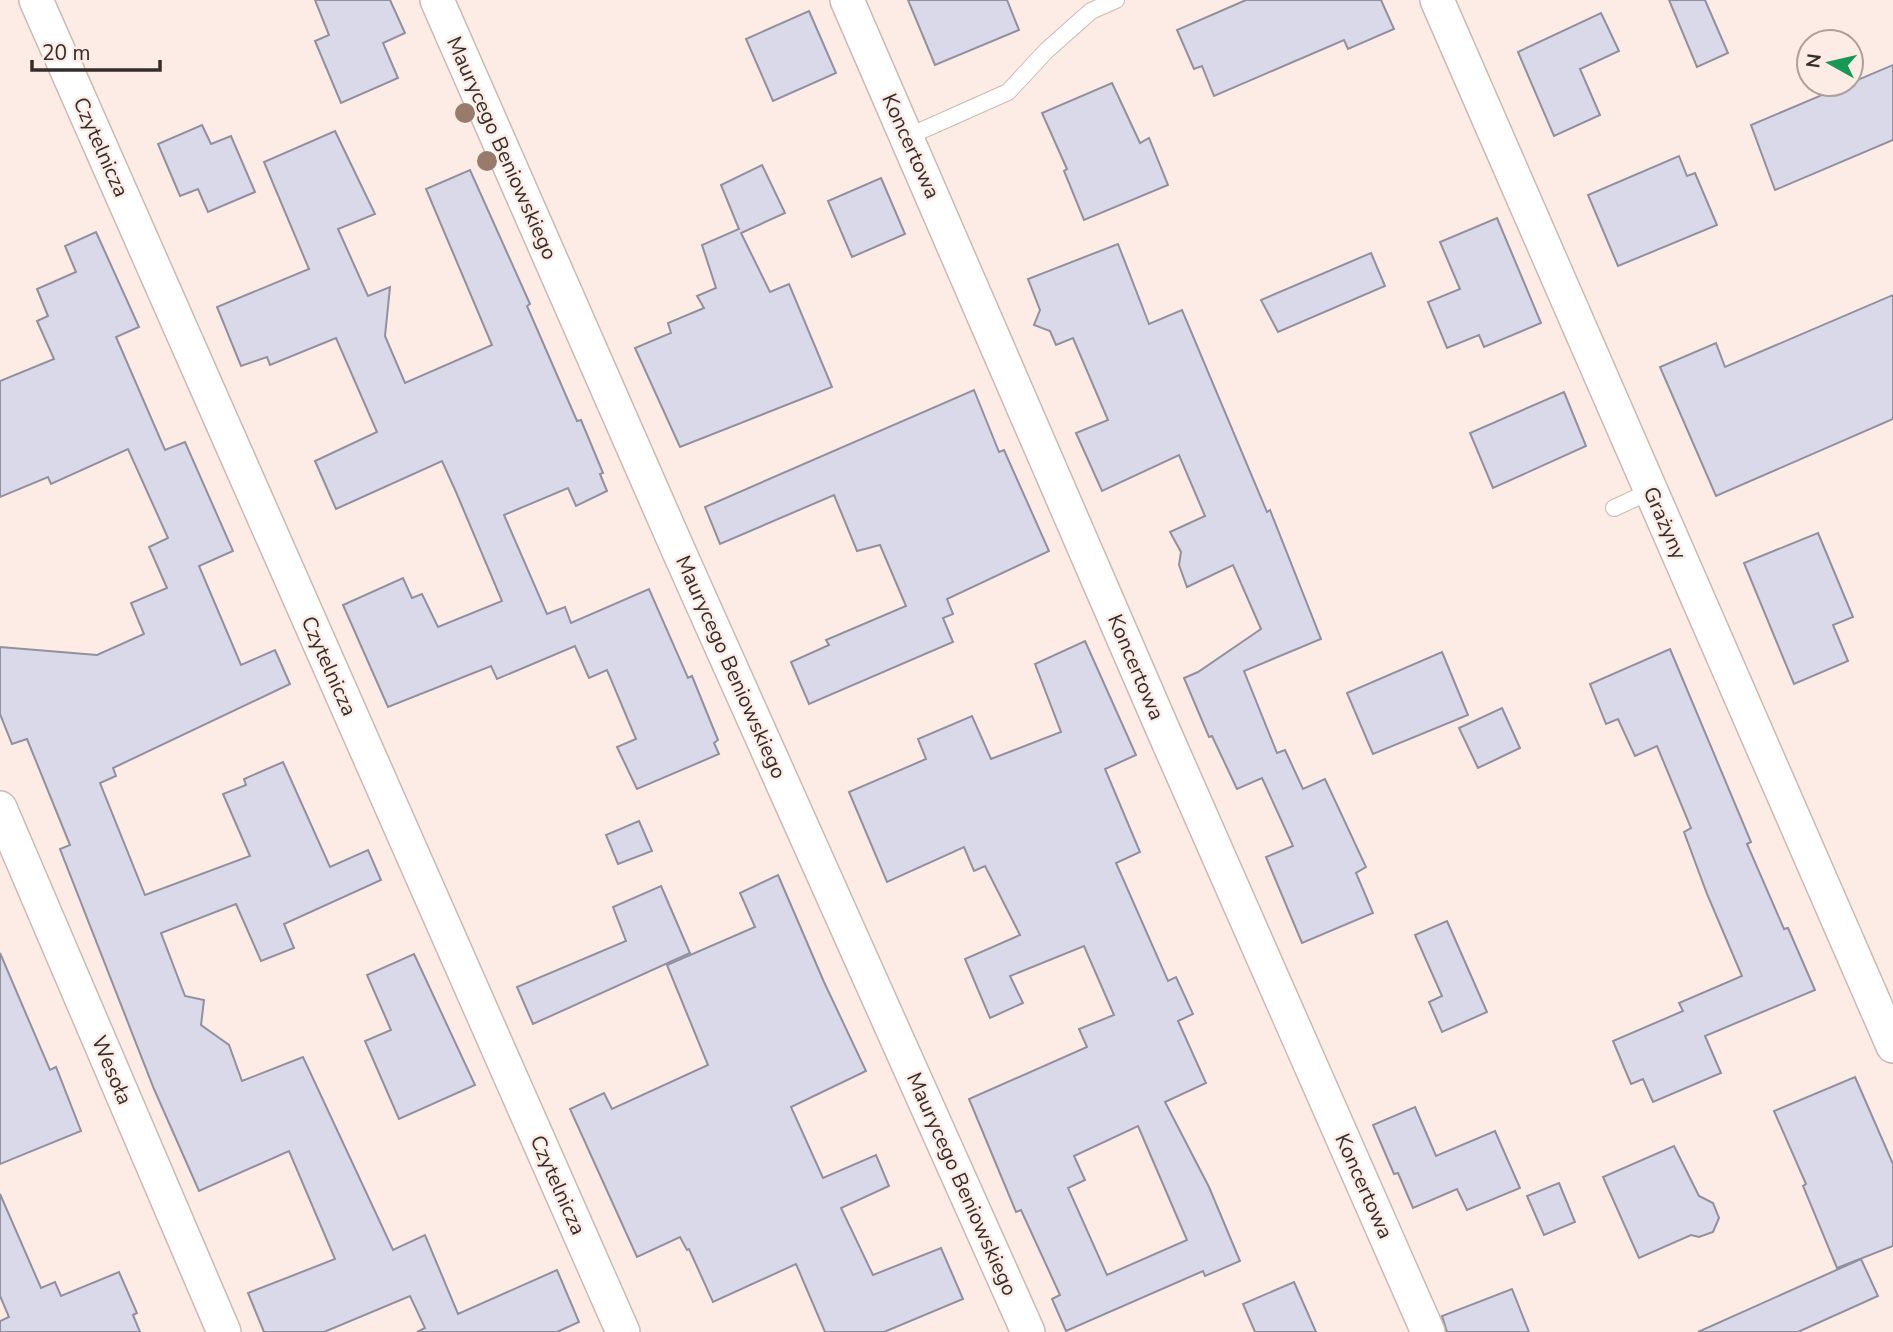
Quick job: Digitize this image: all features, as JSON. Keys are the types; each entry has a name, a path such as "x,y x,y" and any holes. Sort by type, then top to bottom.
{"street":[{"name":"Czytelnicza","path":"36,0 623,1332"},
{"name":"Maurycego Beniowskiego","path":"436,0 1028,1332"},
{"name":"Koncertowa","path":"847,0 1428,1332"},
{"name":"Grażyny","path":"1437,0 1893,1046"},
{"name":"Wesoła","path":"0,808 223,1332"}],"lane":[{"path":"907,137 1008,92 1046,51 1091,11 1116,0"},
{"path":"1614,508 1651,491"}],"building":[{"path":"315,0 390,0 405,33 383,43 398,78 341,103 315,41 329,35"},
{"path":"908,0 1007,0 1019,30 935,65"},
{"path":"1246,0 1381,0 1394,29 1348,49 1344,40 1214,96 1202,66 1194,69 1177,30"},
{"path":"1669,0 1705,0 1728,53 1697,67"},
{"path":"809,11 836,73 773,101 746,39"},
{"path":"1601,13 1619,51 1580,69 1600,115 1554,136 1518,52"},
{"path":"1893,65 1893,140 1775,190 1751,125 1815,98 1865,98 1865,77"},
{"path":"1112,83 1140,143 1149,138 1168,185 1084,220 1064,171 1067,169 1042,113"},
{"path":"202,125 211,144 231,136 255,192 208,212 198,189 180,196 158,144"},
{"path":"335,131 375,214 338,229 368,296 390,287 385,336 405,383 492,345 426,189 470,170 530,304 527,306 577,421 581,420 603,473 600,474 607,491 576,506 568,488 504,515 547,614 565,607 571,623 649,589 688,678 692,676 718,740 714,743 719,754 637,789 617,747 636,739 607,670 589,678 575,646 497,679 491,666 388,707 343,605 403,578 412,598 422,594 438,627 502,601 456,492 442,461 336,509 315,461 377,432 336,338 270,365 267,357 241,366 217,307 309,269 264,162"},
{"path":"1679,156 1687,176 1695,173 1717,225 1618,266 1588,195"},
{"path":"762,165 785,213 741,233 770,292 789,284 832,387 680,447 635,348 671,333 668,323 704,308 697,296 716,288 702,245 739,229 721,185"},
{"path":"881,178 905,234 852,257 828,201"},
{"path":"1497,218 1541,323 1484,347 1479,335 1447,348 1428,302 1460,289 1440,242"},
{"path":"96,232 139,327 116,337 165,450 185,442 233,551 199,566 241,665 275,650 290,684 113,768 116,776 100,783 145,895 250,856 223,794 246,785 244,779 283,762 330,867 368,850 381,880 284,924 294,948 261,961 236,904 161,933 185,996 204,1000 201,1025 229,1045 242,1081 303,1057 393,1250 425,1235 458,1314 557,1270 579,1322 557,1332 417,1332 425,1328 410,1296 324,1332 264,1332 248,1293 335,1259 289,1151 199,1191 154,1089 60,849 70,845 27,739 12,744 0,714 0,647 97,655 144,634 131,603 167,588 149,547 168,538 128,449 51,484 48,477 0,497 0,381 54,359 37,321 48,316 37,289 76,272 65,246"},
{"path":"1118,244 1149,324 1182,310 1267,512 1270,510 1321,639 1244,671 1277,753 1285,750 1303,789 1325,779 1366,867 1356,873 1373,913 1302,943 1266,857 1293,846 1262,778 1237,789 1212,736 1209,737 1184,678 1198,672 1261,629 1233,565 1187,587 1179,565 1181,552 1170,532 1205,516 1179,455 1102,491 1076,433 1108,420 1073,338 1056,345 1050,331 1034,325 1040,310 1028,279"},
{"path":"1371,253 1385,286 1278,332 1261,300"},
{"path":"1893,295 1893,419 1716,496 1660,367 1716,343 1725,367"},
{"path":"974,390 999,452 1004,450 1049,551 947,599 953,614 943,618 953,642 809,704 791,662 829,645 826,640 906,606 880,545 857,551 834,495 720,544 705,507"},
{"path":"1564,392 1586,446 1493,488 1470,433"},
{"path":"1818,533 1853,617 1833,625 1848,661 1794,684 1744,563"},
{"path":"1085,641 1136,755 1105,769 1140,852 1116,863 1168,981 1176,977 1193,1014 1178,1021 1206,1083 1165,1102 1209,1187 1240,1261 1205,1276 1203,1271 1066,1331 1052,1299 1060,1295 1021,1210 1016,1212 969,1099 1087,1047 1079,1029 1114,1015 1084,946 1010,976 1023,1003 990,1018 965,959 1020,935 985,866 974,871 964,847 887,882 849,792 926,759 918,739 972,716 991,759 1061,732 1035,664","holes":["1138,1126 1187,1240 1107,1275 1068,1188 1085,1180 1074,1156"]},
{"path":"1670,649 1751,842 1747,844 1784,929 1788,928 1815,990 1705,1036 1721,1073 1653,1102 1643,1079 1631,1084 1613,1041 1683,1011 1679,1003 1742,976 1684,832 1691,828 1657,746 1635,756 1618,719 1606,724 1590,684"},
{"path":"1442,652 1468,715 1373,754 1347,693"},
{"path":"1502,708 1520,748 1478,768 1459,728"},
{"path":"639,821 652,851 618,864 606,835"},
{"path":"778,875 866,1071 791,1107 823,1178 876,1155 889,1186 841,1208 873,1275 941,1248 963,1299 884,1332 825,1332 796,1264 713,1302 689,1249 687,1250 680,1237 637,1257 570,1109 604,1093 612,1109 708,1065 667,965 755,927 740,893"},
{"path":"661,886 690,953 533,1024 517,987 626,941 613,907"},
{"path":"1447,921 1487,1012 1442,1032 1429,1002 1442,996 1415,935"},
{"path":"0,953 50,1070 56,1067 81,1131 0,1164"},
{"path":"414,954 475,1085 399,1119 365,1041 391,1030 367,975"},
{"path":"1855,1077 1893,1164 1893,1246 1837,1268 1803,1186 1806,1184 1774,1111"},
{"path":"1415,1107 1436,1156 1495,1131 1520,1188 1467,1210 1457,1189 1413,1208 1398,1173 1394,1174 1373,1125"},
{"path":"1674,1146 1699,1196 1713,1203 1719,1218 1713,1232 1699,1237 1691,1235 1639,1258 1603,1177"},
{"path":"1559,1183 1575,1222 1544,1235 1527,1196"},
{"path":"0,1194 41,1288 55,1282 61,1296 119,1272 137,1313 133,1315 140,1332 0,1332 0,1321 9,1317 0,1296"},
{"path":"1861,1259 1878,1296 1798,1332 1698,1332"},
{"path":"1294,1282 1316,1332 1255,1332 1243,1304"},
{"path":"1512,1289 1529,1332 1447,1332 1442,1316"}]}
